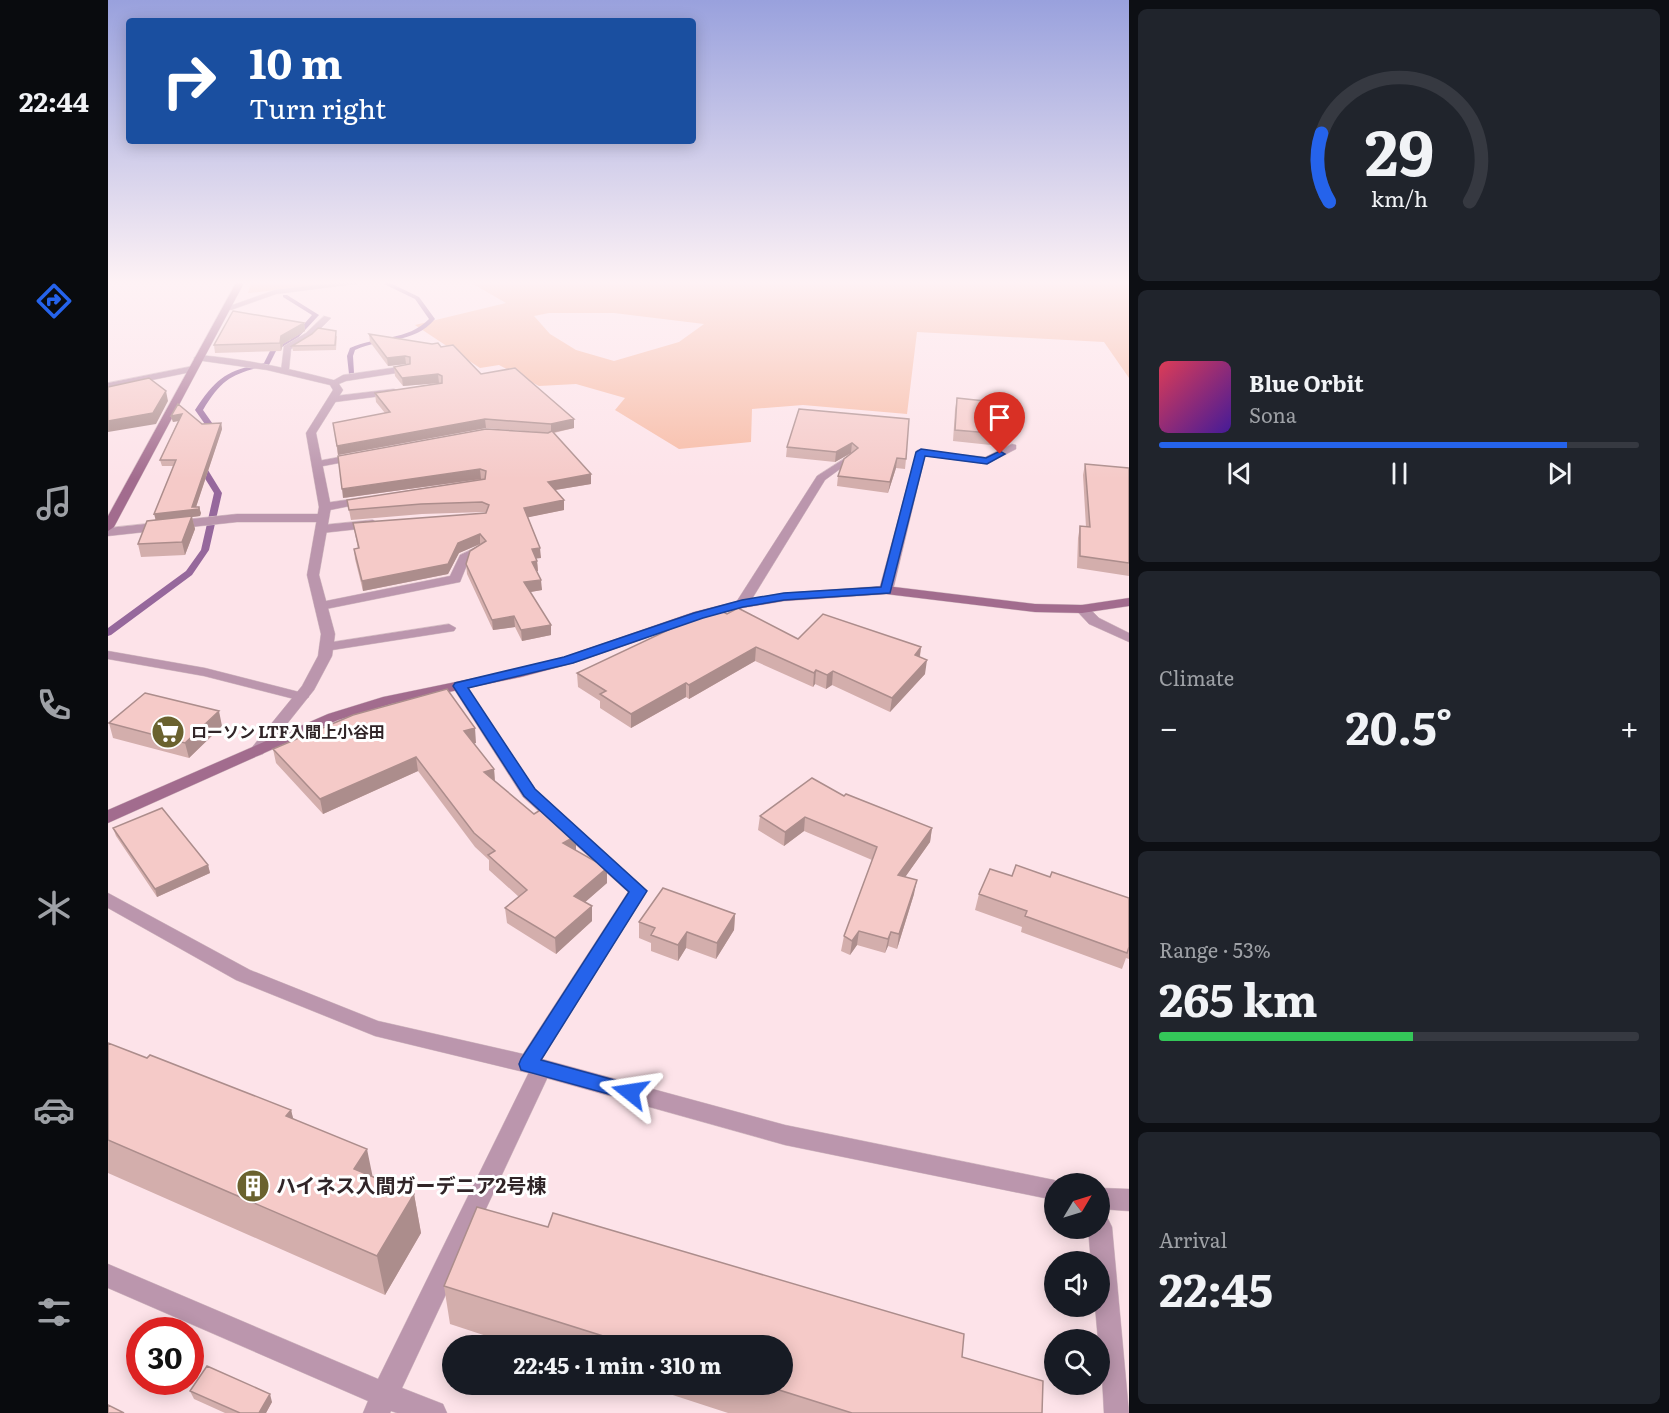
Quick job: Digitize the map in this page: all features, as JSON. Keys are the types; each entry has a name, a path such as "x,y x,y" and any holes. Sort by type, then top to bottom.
{"street":[{"path":"108,527 206,347"},
{"path":"284,369 289,347"},
{"path":"108,386 196,364 231,360 284,369 334,382 343,378 406,369"},
{"path":"257,751 302,697 325,656 328,634 313,575 323,518 318,464 311,432 335,399 338,390 334,382"},
{"path":"335,399 404,392"},
{"path":"886,590 921,452 987,461 1012,447"},
{"path":"318,464 363,456"},
{"path":"742,604 821,478 850,458"},
{"path":"323,518 380,498"},
{"path":"108,532 237,518 323,518 389,523"},
{"path":"321,606 455,579 464,558 479,550"},
{"path":"108,817 333,717 388,700 520,673 569,660 699,615 742,604 784,597 886,590 1035,609 1082,609 1129,602"},
{"path":"1082,609 1094,621 1129,638"},
{"path":"326,647 449,628"},
{"path":"108,655 205,672 302,697"},
{"path":"380,1404 534,1066 638,891 529,793 459,686"},
{"path":"108,900 243,975 375,1028 534,1066 785,1135 1044,1188"},
{"path":"1110,1199 1129,1200"},
{"path":"1101,1239 1117,1413"},
{"path":"108,1276 380,1404 434,1413"}],"shaded area":[{"path":"448,347 571,347 614,361 662,347 915,347 907,414 803,405 752,409 751,442 679,449 615,410 625,398 576,384 539,386 499,365 480,368"},
{"path":"1107,347 1129,347 1129,378"}],"building":[{"path":"379,347 455,347 481,374 515,368 574,419 551,424 485,419 337,446 333,423 390,412 375,393 442,383 442,376 438,374 402,378 394,367 410,364 410,357 387,358"},
{"path":"149,378 166,391 153,413 108,421 108,387"},
{"path":"957,398 1003,403 1002,434 955,430"},
{"path":"178,404 202,424 221,423 192,507 199,507 199,509 154,514 176,460 160,460 182,414 171,416"},
{"path":"799,409 909,419 906,459 897,458 890,482 838,476 844,459 858,448 852,443 836,452 787,447"},
{"path":"486,429 548,433 552,431 591,474 548,482 564,500 524,508 540,548 532,549 537,561 532,562 541,580 524,582 551,625 521,630 514,616 492,620 466,564 470,551 486,541 480,534 458,543 448,564 362,581 354,549 359,548 353,523 486,513 489,505 482,502 421,504 349,510 347,500 485,479 486,471 480,469 342,489 338,456"},
{"path":"1085,464 1129,468 1129,563 1080,556 1080,526 1090,527"},
{"path":"192,516 182,542 138,544 147,521"},
{"path":"738,608 798,639 823,614 921,647 915,655 927,660 892,698 833,671 827,675 816,670 814,673 756,647 689,685 686,683 631,714 600,694 606,691 577,673 702,614 707,616 719,610 727,614"},
{"path":"447,689 475,728 464,731 494,769 484,772 534,814 542,809 576,836 563,843 607,868 574,896 592,906 555,938 505,908 527,890 488,855 495,851 474,833 416,757 320,799 273,749 353,715"},
{"path":"145,693 219,711 185,743 109,723"},
{"path":"812,778 844,796 846,794 932,828 898,875 917,880 899,934 891,932 888,939 859,931 852,941 844,936 877,847 805,817 785,832 760,816"},
{"path":"162,808 208,865 155,889 113,828"},
{"path":"1016,865 1050,877 1052,872 1129,898 1127,953 1025,916 1027,911 979,894 990,869 1012,876"},
{"path":"663,888 735,914 717,943 687,932 678,945 651,935 655,928 639,922"},
{"path":"108,1043 147,1058 150,1055 291,1110 286,1116 367,1149 354,1169 414,1194 377,1256 108,1140"},
{"path":"477,1207 548,1227 553,1213 964,1334 962,1357 1043,1381 1042,1413 852,1413 793,1394 793,1335 600,1335 444,1286"},
{"path":"207,1366 270,1394 259,1413 240,1413 199,1395 204,1395 204,1370"},
{"path":"108,1405 124,1413 108,1413"}],"waterway":[{"path":"211,434 213,430 199,410 213,389 234,373 267,364 274,348 277,347"},
{"path":"351,373 350,356 352,349 357,347"},
{"path":"108,633 189,573 205,550 218,493 200,464"}],"place":[{"name":"ローソン LTF入間上小谷田","path":"168,732"},
{"name":"ハイネス入間ガーデニア2号棟","path":"253,1186"}],"route":[{"path":"630,1092 528,1064 638,891 529,793 459,686 569,660 699,615 742,604 784,597 886,590 921,452 987,461 1000,454"}]}
